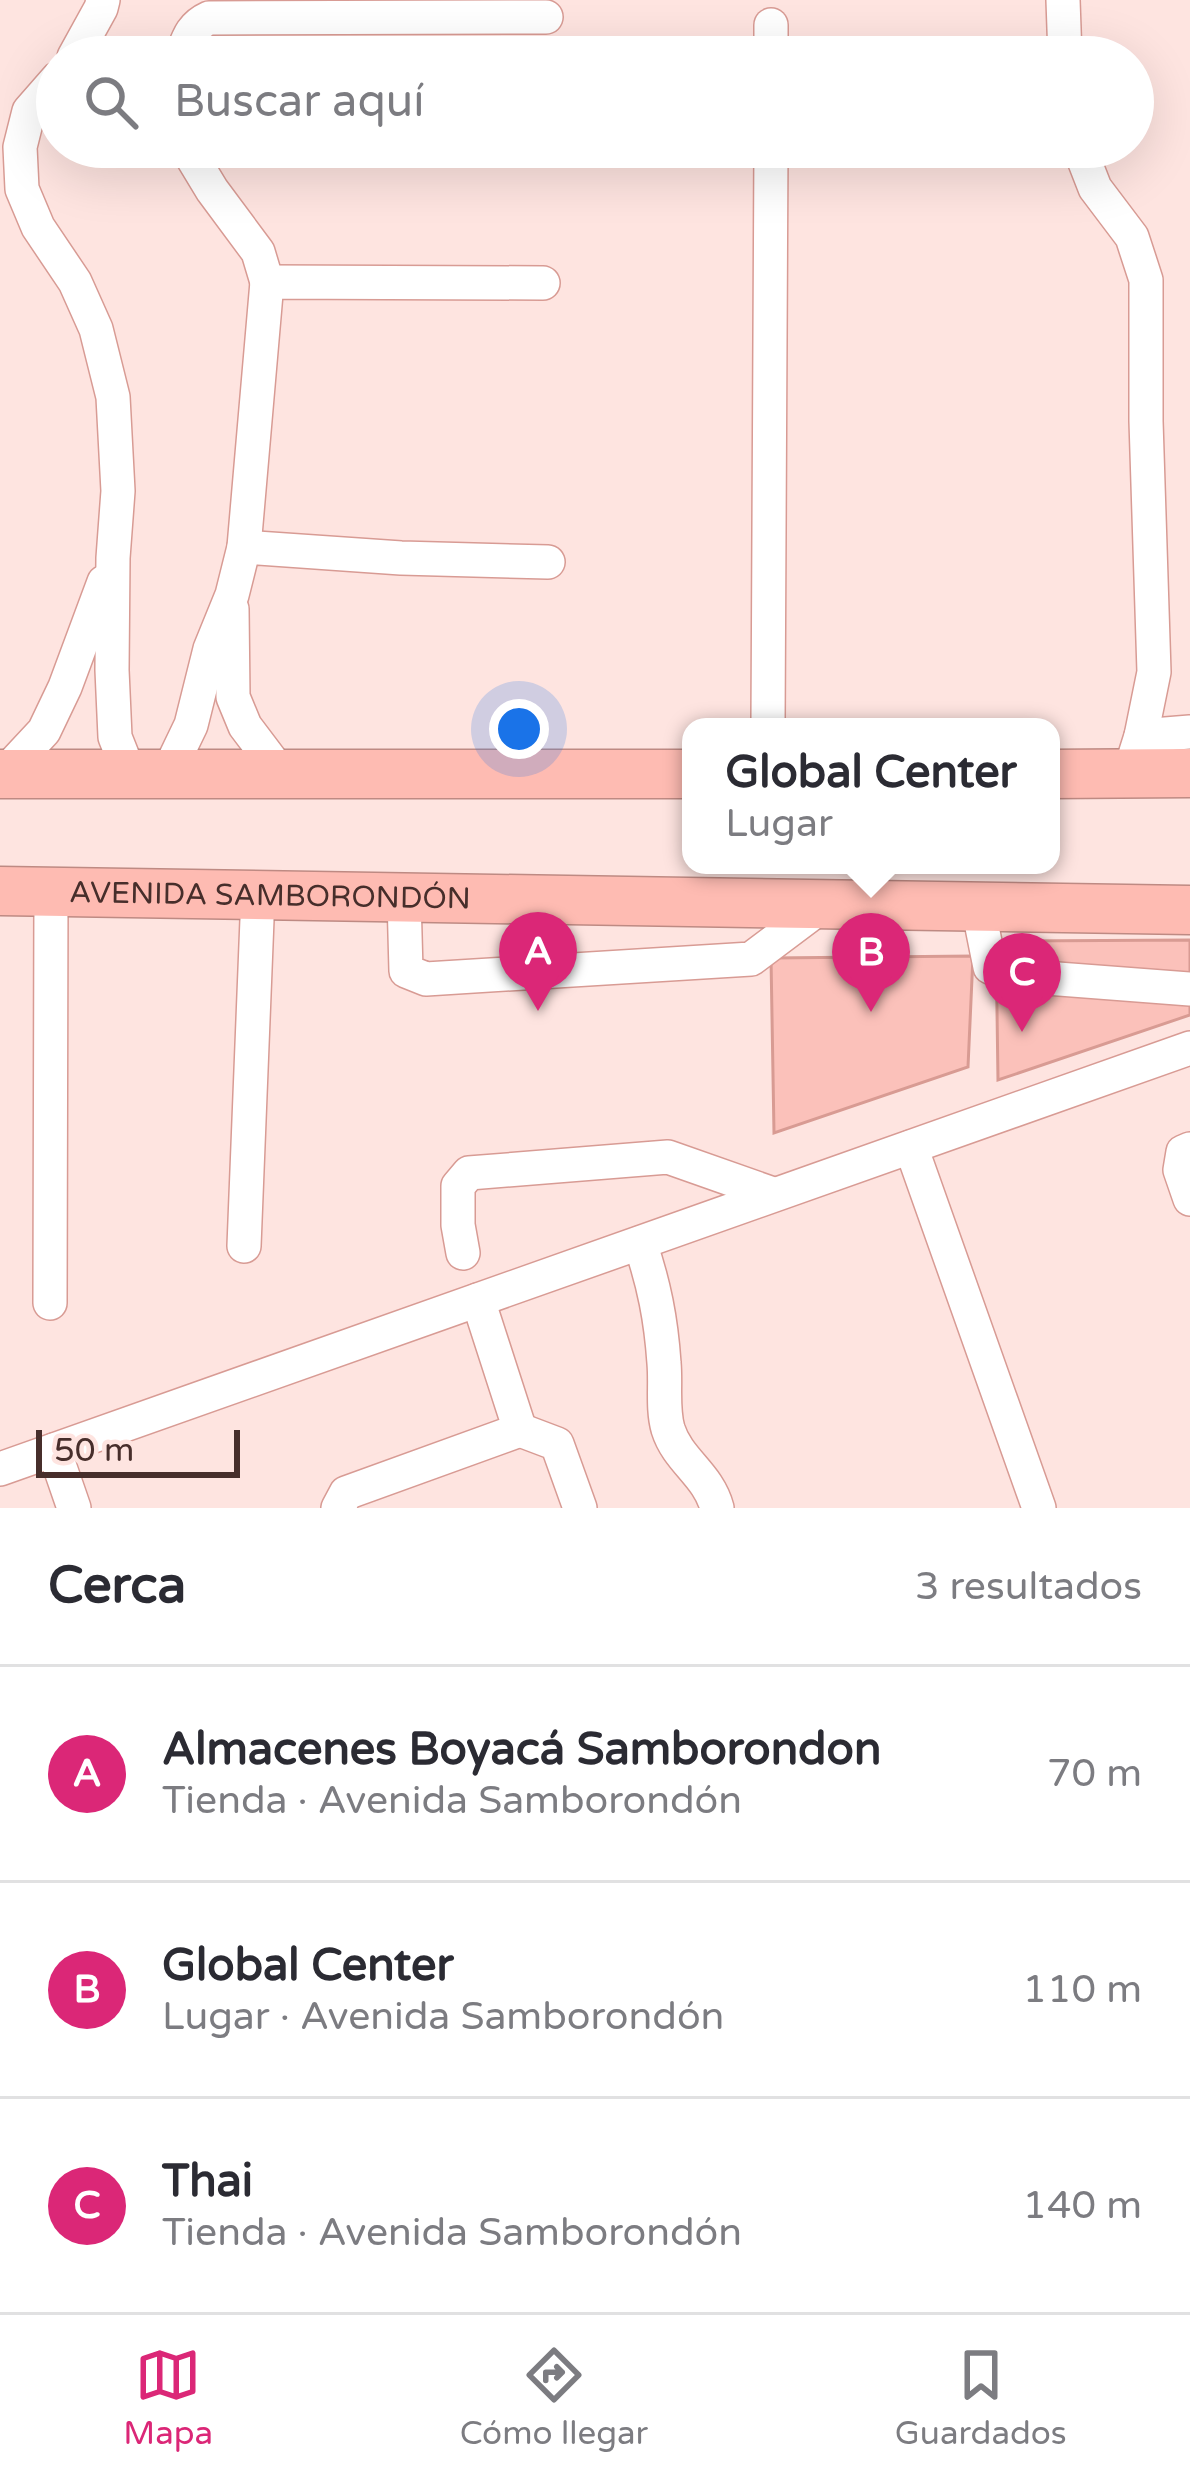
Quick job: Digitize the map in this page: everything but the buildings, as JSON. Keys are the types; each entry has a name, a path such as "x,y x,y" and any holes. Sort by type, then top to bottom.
{"highway":[{"path":"1060,772 1135,755 1190,773"},
{"path":"1,776 668,774"},
{"name":"AVENIDA SAMBORONDÓN","path":"0,891 1190,910"}],"street":[{"path":"86,36 103,0"},
{"path":"1063,0 1064,36"},
{"path":"189,36 209,9 470,9 546,17"},
{"path":"36,103 29,111 20,147 22,189 38,227 75,282 96,329 112,397 118,491 113,558 115,736 148,775 191,724 244,547 267,282 258,251 199,168"},
{"path":"767,718 771,168"},
{"path":"1087,168 1095,188 1132,237 1146,280 1154,672 1135,755"},
{"path":"267,282 543,283"},
{"path":"244,547 548,562"},
{"path":"1,776 44,731 113,558"},
{"path":"232,595 233,697 245,726 282,775"},
{"path":"1135,755 1190,732"},
{"path":"50,1303 51,892"},
{"path":"244,1246 258,894"},
{"path":"404,898 406,971 426,979 751,959 823,904"},
{"path":"978,908 990,967 1006,975 1190,989"},
{"path":"0,1469 1190,1048"},
{"path":"911,1147 1039,1508"},
{"path":"1190,1149 1184,1152 1180,1170 1190,1199"},
{"path":"463,1252 458,1186 469,1173 668,1157 773,1194"},
{"path":"640,1243 658,1300 670,1435 707,1483 717,1508"},
{"path":"478,1300 520,1430"},
{"path":"338,1508 346,1493 520,1430 557,1444 580,1508"},
{"path":"53,1450 74,1508"}],"place":[{"name":"Almacenes Boyacá Samborondon","path":"538,1011"},
{"name":"Global Center","path":"871,1012"},
{"name":"Thai","path":"1022,1032"}]}
